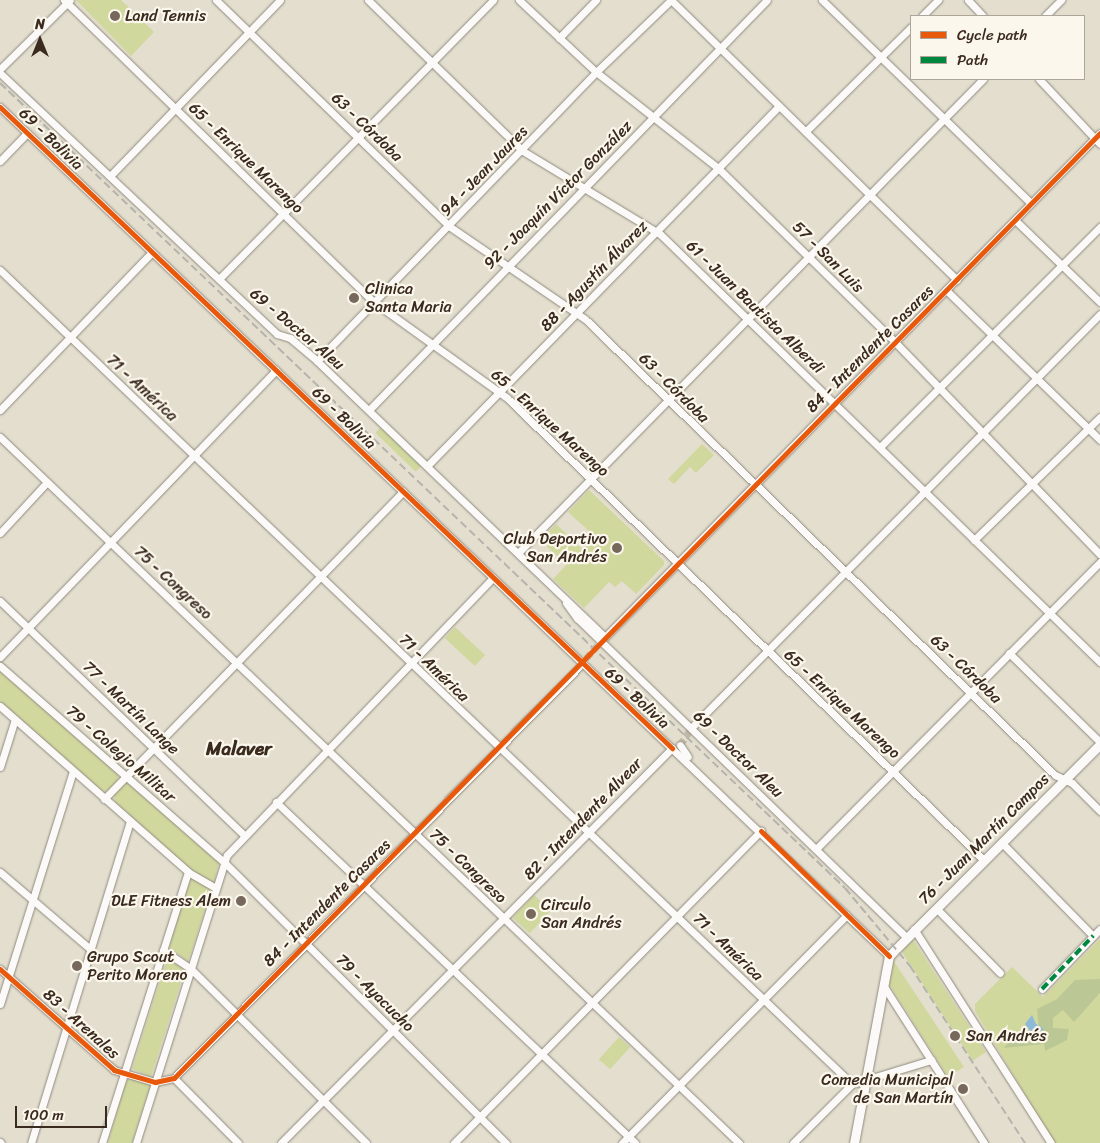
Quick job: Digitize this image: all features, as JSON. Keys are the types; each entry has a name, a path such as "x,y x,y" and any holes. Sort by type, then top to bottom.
{"main road":[{"name":"76 - Juan Martín Campos","path":"889,956 1100,743"},
{"path":"854,1143 864,1081 889,956"}],"street":[{"name":"63 - Córdoba","path":"216,0 449,226 577,312 1055,775 1072,783 1100,811"},
{"path":"111,175 280,0"},
{"name":"61 - Juan Bautista Alberdi","path":"368,0 523,151 657,231 834,403 881,446 925,492 1100,662"},
{"path":"219,279 493,0"},
{"name":"57 - San Luis","path":"519,0 596,72 718,168 895,342 982,435 1100,554"},
{"path":"559,38 596,0"},
{"path":"671,0 871,193 957,280"},
{"name":"94 - Jean Jaures","path":"317,361 523,151 596,72 671,0"},
{"name":"92 - Joaquín Víctor González","path":"369,410 766,0"},
{"path":"822,0 1031,204"},
{"path":"923,15 938,0"},
{"path":"968,0 981,15"},
{"path":"1046,15 1061,0"},
{"path":"0,71 67,1"},
{"name":"65 - Enrique Marengo","path":"67,1 375,303 500,392 984,860"},
{"path":"806,131 910,28"},
{"name":"69 - Doctor Aleu","path":"0,71 277,334 290,338 317,361 428,465 554,587 692,728 906,937"},
{"path":"518,552 982,80"},
{"path":"1040,80 1097,142"},
{"name":"88 - Agustín Álvarez","path":"428,465 779,106"},
{"name":"69 - Bolivia","path":"0,107 402,492 761,831 889,956"},
{"path":"0,161 27,133"},
{"name":"84 - Intendente Casares","path":"602,638 1015,220 1097,142 1100,133"},
{"path":"1015,220 1100,302"},
{"path":"881,446 1100,227"},
{"path":"0,410 152,252"},
{"name":"71 - América","path":"0,270 410,664 589,832 764,1002 852,1084"},
{"path":"946,290 1100,440"},
{"path":"692,728 751,661 759,659 1100,314"},
{"path":"0,657 276,370"},
{"path":"974,540 1100,417"},
{"name":"75 - Congreso","path":"0,437 740,1143"},
{"path":"0,534 47,482"},
{"path":"104,799 402,492"},
{"path":"816,849 1100,562"},
{"path":"136,1143 224,862 244,835 493,578"},
{"name":"77 - Martín Lange","path":"0,601 244,835"},
{"path":"1009,653 1100,743"},
{"name":"84 - Intendente Casares","path":"514,732 519,722 580,660"},
{"name":"79 - Colegio Militar","path":"0,666 224,862"},
{"name":"84 - Intendente Casares","path":"514,732 525,726 586,666"},
{"name":"84 - Intendente Casares","path":"174,1078 305,942 578,668"},
{"path":"0,706 188,872 216,888"},
{"path":"0,767 15,719"},
{"name":"69 - Bolivia","path":"680,745 682,752 731,798 742,814"},
{"name":"82 - Intendente Alvear","path":"281,1143 672,748"},
{"path":"0,1004 72,771"},
{"path":"276,802 635,1143"},
{"path":"31,1143 130,821"},
{"path":"454,1143 761,831"},
{"path":"1002,843 1093,936"},
{"name":"79 - Ayacucho","path":"224,862 506,1143"},
{"path":"0,872 90,949"},
{"path":"102,1143 188,872"},
{"path":"936,908 1000,973"},
{"path":"622,1143 764,1002 847,915"},
{"path":"1042,989 1100,929"},
{"path":"914,930 1051,1143"},
{"path":"163,950 190,968 366,1143"},
{"name":"83 - Arenales","path":"0,969 114,1070 124,1075 155,1082"},
{"path":"883,985 981,1142"},
{"path":"792,1143 852,1084 931,1060"},
{"path":"155,1082 174,1078 238,1143"}],"green space":[{"name":"Land Tennis","path":"76,0 121,0 154,32 131,56"},
{"path":"381,427 421,466 416,472 375,433"},
{"path":"702,444 714,455 696,473 690,467 674,484 668,479"},
{"name":"Club Deportivo San Andrés","path":"589,490 664,561 664,565 636,594 622,581 615,587 609,582 584,608 553,579 573,558 568,552 560,559 540,540 556,524 582,549 586,546 585,539 591,533 568,512"},
{"path":"455,627 485,655 475,666 445,638"},
{"path":"0,669 118,773 118,780 107,792 100,790 0,702"},
{"path":"127,782 219,862 214,883 187,868 115,802 114,794"},
{"path":"191,877 212,889 188,962 168,946"},
{"name":"Circulo San Andrés","path":"534,895 551,911 530,933 513,918"},
{"path":"912,938 986,1052 973,1061 899,947"},
{"path":"1100,939 1100,1143 1054,1143 975,1011 975,1004 1012,967 1043,997"},
{"path":"891,957 964,1067 948,1077 887,981"},
{"path":"167,958 182,968 184,973 151,1077 132,1069"},
{"path":"1100,979 1100,993 1074,1022 1063,1010 1053,1018 1053,1028 1069,1029 1067,1040 1045,1051 1044,1044 1004,1048 1014,1036 1039,1029 1037,1009 1057,999 1075,980"},
{"path":"619,1037 630,1047 610,1069 599,1059"},
{"path":"131,1078 148,1083 150,1087 132,1143 108,1143 126,1081"}],"water":[{"path":"1032,1015 1036,1024 1044,1029 1033,1035 1025,1024"}],"tunnel":[{"path":"579,666 605,637"},
{"path":"680,745 693,726"}],"railway":[{"path":"0,83 845,888 910,966 1025,1143"}],"marked path":[{"path":"1042,989 1093,936"}],"cycle path":[{"path":"0,107 672,748"},
{"path":"0,969 114,1070 155,1082 174,1078 1100,133"},
{"path":"761,831 889,956"}],"place":[{"name":"Land Tennis","path":"115,16"},
{"name":"Clinica Santa Maria","path":"354,298"},
{"name":"Club Deportivo San Andrés","path":"617,548"},
{"name":"DLE Fitness Alem","path":"241,901"},
{"name":"Circulo San Andrés","path":"531,914"},
{"name":"Grupo Scout Perito Moreno","path":"77,966"},
{"name":"San Andrés","path":"955,1036"},
{"name":"Comedia Municipal de San Martín","path":"963,1089"}],"district":[{"name":"Malaver","path":"239,749"}]}
